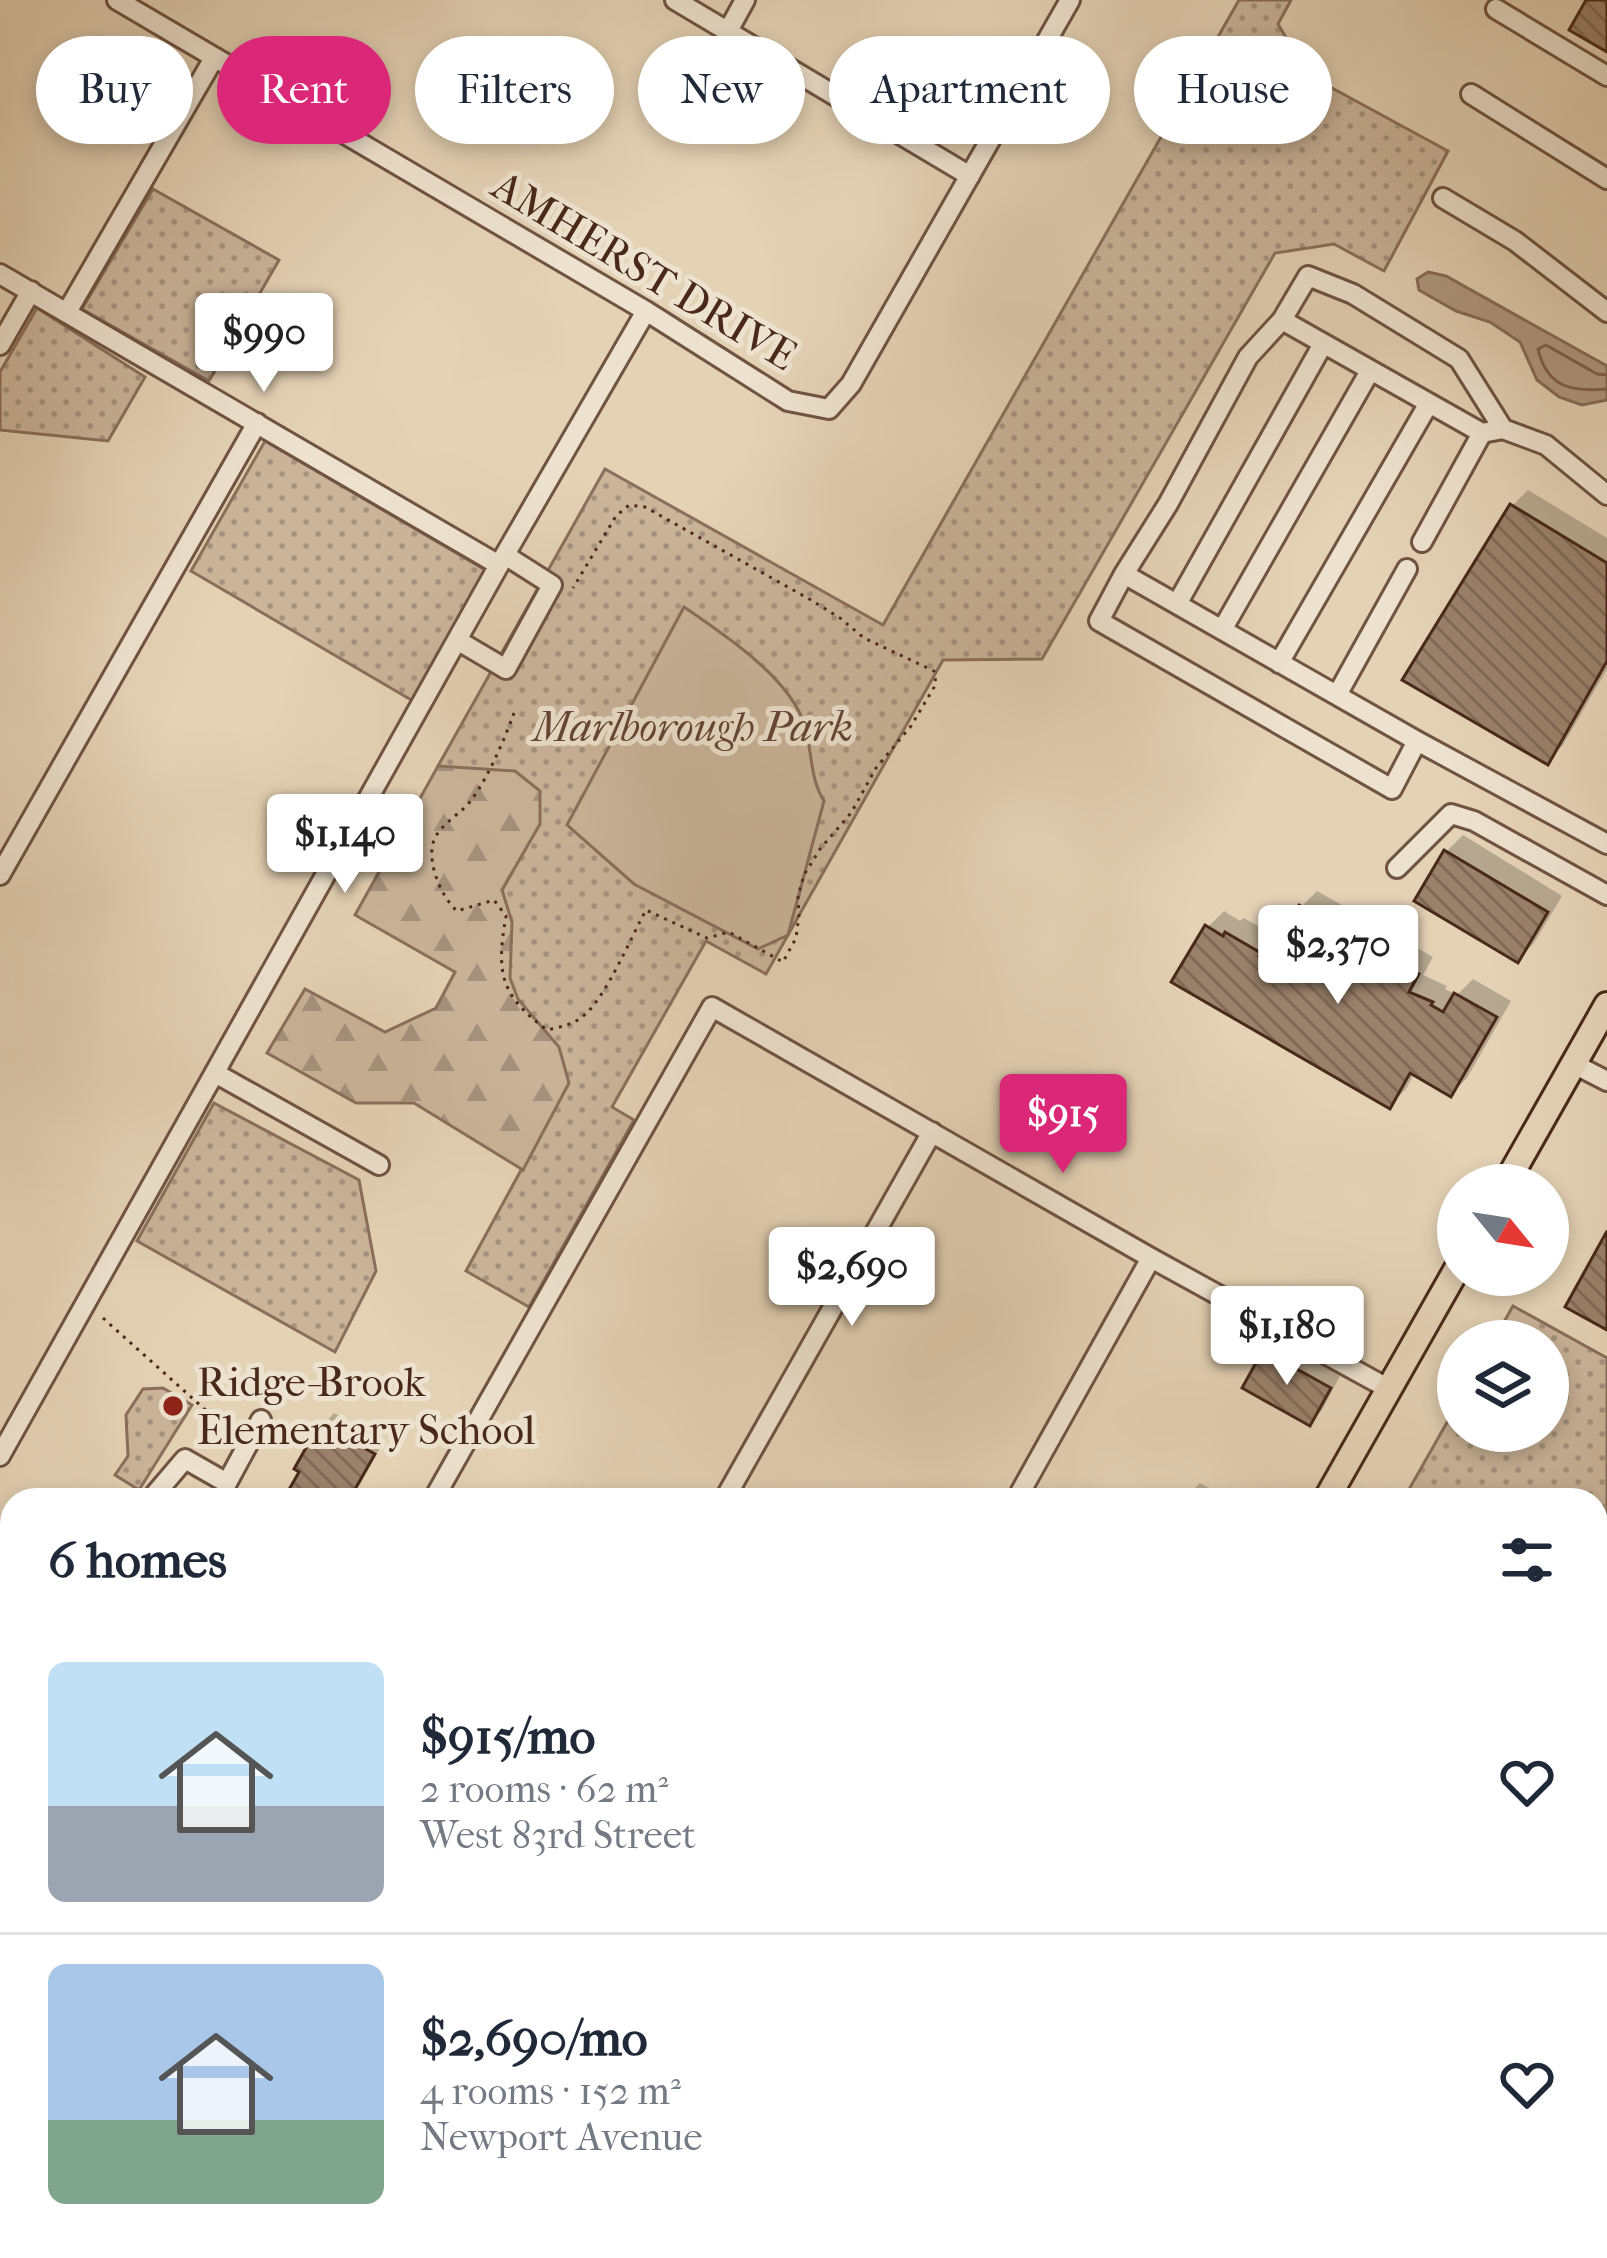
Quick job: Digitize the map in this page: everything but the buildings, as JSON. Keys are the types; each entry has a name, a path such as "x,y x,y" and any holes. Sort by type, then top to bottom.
{"main road":[{"path":"1518,1164 1589,1053 1607,1005"},
{"path":"1333,1488 1442,1296"}],"street":[{"name":"AMHERST DRIVE","path":"117,0 646,311 788,401 829,409 851,384 970,176"},
{"path":"675,0 970,176 1070,0"},
{"path":"728,32 746,0"},
{"path":"1496,9 1607,76"},
{"path":"68,313 214,58"},
{"path":"1471,94 1607,179"},
{"path":"1442,198 1515,241 1607,312"},
{"path":"0,274 257,423 552,585 506,670 457,640"},
{"path":"1417,741 1392,789 1099,621 1247,357 1282,320 1309,275 1353,294 1459,358 1503,429"},
{"path":"0,345 31,291"},
{"path":"0,1456 646,311"},
{"path":"1282,320 1482,433 1503,429 1546,445 1607,495"},
{"path":"1177,604 1323,344"},
{"path":"1222,630 1370,371"},
{"path":"1280,663 1429,403"},
{"path":"0,874 257,423"},
{"path":"1422,542 1482,433"},
{"path":"1337,695 1407,569"},
{"path":"1124,574 1605,843 1607,820"},
{"path":"1397,868 1451,814 1474,821 1607,895"},
{"path":"440,1488 712,1006 1389,1389"},
{"path":"1589,1053 1607,1081"},
{"path":"215,1072 379,1165"},
{"path":"731,1488 932,1132"},
{"path":"1023,1488 1151,1258"},
{"path":"160,1488 185,1459 227,1483 261,1420"}],"path":[{"path":"514,713 470,803 434,836 431,850 439,883 457,911 494,901 506,916 501,942 506,992 547,1030 587,1014 646,910 707,938 729,932 783,962 796,938 804,875 851,814 876,768 911,726 936,684 934,671 864,638 812,600 645,507 629,505 616,516 573,588"},
{"path":"103,1318 221,1424"}],"green space":[{"path":"1239,0 1291,0 1278,24 1285,36 1218,36"},
{"name":"Marlborough Park","path":"1332,88 1448,151 1384,271 1334,244 1275,253 1042,659 943,660 766,974 706,941 612,1107 634,1120 529,1307 466,1271 568,1084 436,1008 539,824 438,766 605,469 883,625 1157,144 1332,144"},
{"path":"153,189 279,260 209,381 82,309"},
{"path":"37,308 145,377 108,441 0,430 0,372"},
{"path":"265,441 487,571 413,701 191,571"},
{"name":"Marlborough Park","path":"684,607 750,656 793,701 824,801 788,935 758,949 634,884 567,825"},
{"path":"438,766 515,771 540,791 540,824 502,890 512,922 510,978 518,999 559,1047 569,1083 523,1170 414,1103 356,1103 267,1053 305,989 385,1032 436,1008 455,972 355,915"},
{"path":"214,1103 359,1180 376,1271 335,1352 137,1241"},
{"path":"1513,1306 1538,1320 1505,1320"},
{"path":"1569,1337 1607,1358 1607,1488 1410,1488 1437,1440 1437,1452 1569,1452"},
{"path":"163,1388 192,1405 140,1488 136,1488 115,1475 128,1456 126,1415 143,1389"}],"water":[{"path":"1428,272 1446,276 1607,366 1607,400 1582,405 1559,397 1537,380 1520,342 1490,322 1456,311 1419,290 1417,279"}],"place":[{"name":"Ridge-Brook Elementary School","path":"173,1406"}]}
